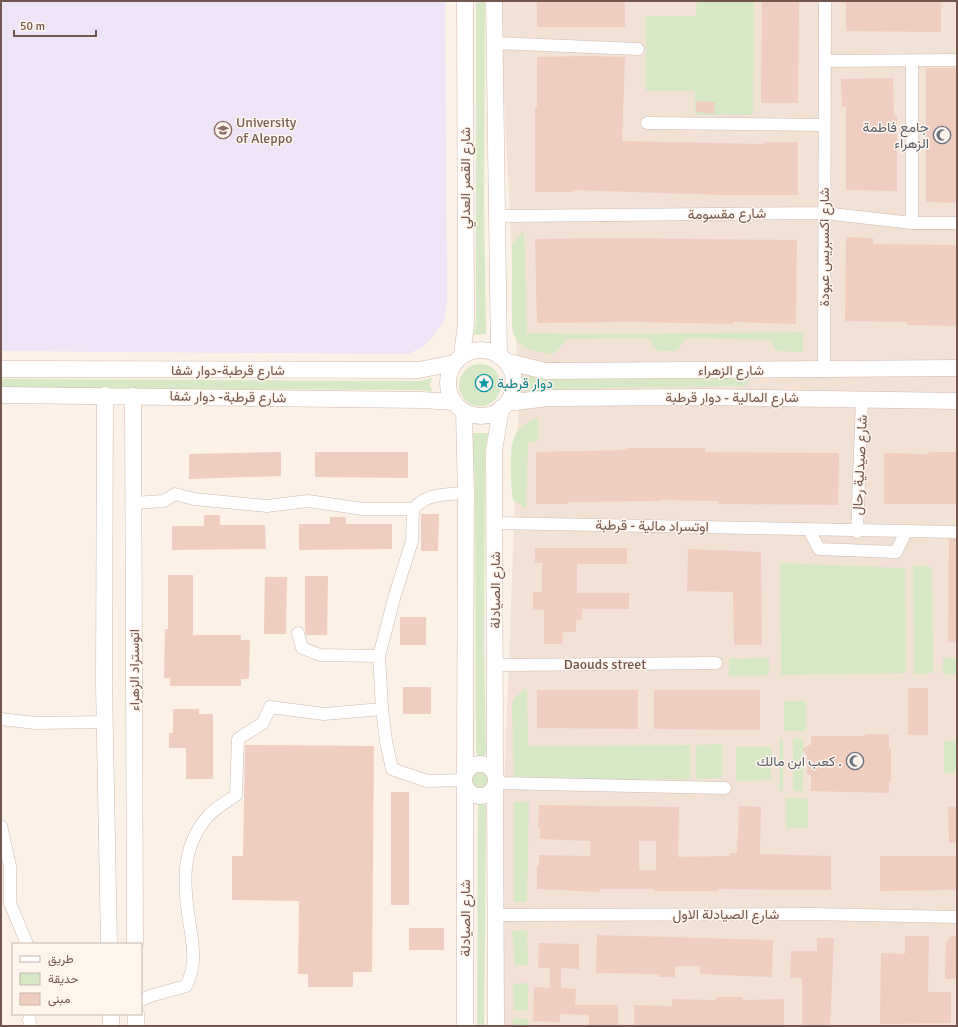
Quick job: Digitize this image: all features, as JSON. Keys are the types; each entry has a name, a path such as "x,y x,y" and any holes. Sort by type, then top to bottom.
{"street":[{"name":"شارع القصر العدلي","path":"458,359 466,324 464,1"},
{"path":"494,1 496,216 502,359"},
{"name":"شارع اكسبريس عبودة","path":"824,370 825,1"},
{"path":"495,44 638,49"},
{"path":"825,61 957,60"},
{"path":"912,61 912,223"},
{"path":"647,122 824,125"},
{"name":"شارع مقسومة","path":"496,216 824,213 912,223 957,223"},
{"path":"481,350 491,351 502,359 511,371 514,382 512,393 504,406 490,414 476,415 459,406 450,393 448,383 450,372 458,359 471,351 481,350"},
{"name":"شارع قرطبة-دوار شفا","path":"1,369 418,370 458,359"},
{"name":"شارع الزهراء","path":"502,359 545,371 957,368"},
{"path":"762,370 763,397"},
{"name":"شارع قرطبة- دوار شفا","path":"1,395 105,395 421,400 459,406"},
{"path":"105,395 104,722 109,943"},
{"name":"اتوستراد الزهراء","path":"133,396 135,943"},
{"name":"شارع المالية - دوار قرطبة","path":"504,406 548,398 763,397 957,400"},
{"name":"شارع صيدلية رحال","path":"857,532 862,399"},
{"name":"شارع الصيادلة","path":"459,406 466,493 465,1026"},
{"name":"شارع الصيادلة","path":"496,1026 494,450 504,406"},
{"path":"133,503 164,501 175,494 194,499 267,506 308,501 363,509 413,508 430,496 466,493"},
{"path":"413,508 412,541 379,656 382,709 386,741 392,769 427,782 465,780"},
{"name":"اوتسراد مالية - قرطبة","path":"494,523 857,532 957,532"},
{"path":"809,530 819,549 879,552 896,552 906,532"},
{"path":"298,633 302,648 320,655 379,656"},
{"name":"Daouds street","path":"495,665 716,663"},
{"path":"142,1000 186,986 192,975 193,950 186,903 187,855 195,832 211,814 236,795 238,738 263,723 270,707 324,714 382,709"},
{"path":"1,719 36,723 104,722"},
{"path":"482,764 487,765 496,781 487,795 476,796 467,790 465,780 472,766 482,764"},
{"path":"496,781 725,788"},
{"path":"1,826 10,866 10,903 27,943"},
{"name":"شارع الصيادلة الاول","path":"496,915 811,914 957,917"},
{"path":"30,1015 29,1020 32,1026"},
{"path":"111,1015 111,1026"},
{"path":"136,1015 136,1026"}],"shaded area":[{"name":"University of Aleppo","path":"1,1 445,1 447,299 444,321 433,336 423,347 408,354 1,351"},
{"path":"499,1 957,1 957,1026 495,1026 519,394"}],"green space":[{"path":"479,1 484,2 485,4 484,201 486,334 474,335 476,320 476,4"},
{"path":"697,1 754,1 753,115 695,115 695,91 646,91 646,16 696,16"},
{"path":"524,230 527,333 606,334 803,332 803,352 777,351 770,340 687,338 676,351 658,351 648,338 567,339 554,354 527,348 517,340 512,326 512,245"},
{"path":"480,364 495,370 501,385 495,400 480,406 465,400 459,385 465,370"},
{"path":"529,376 547,380 745,378 749,381 745,386 546,389 529,392"},
{"path":"432,378 430,385 432,392 423,390 1,388 1,379 420,381"},
{"path":"538,418 538,441 528,442 526,508 513,500 511,451 514,437 522,427"},
{"path":"472,433 488,433 485,450 484,652 486,751 484,759 478,757 476,751 475,482"},
{"path":"780,563 905,568 906,673 781,675"},
{"path":"913,566 932,567 933,673 914,674"},
{"path":"769,658 769,675 729,676 729,659"},
{"path":"943,658 957,658 957,674 943,674"},
{"path":"527,689 528,746 690,745 690,779 514,781 512,703 517,695"},
{"path":"784,701 806,701 806,731 784,731"},
{"path":"780,739 783,739 783,791 779,791"},
{"path":"793,739 803,739 803,791 793,791"},
{"path":"944,741 957,741 957,772 944,773"},
{"path":"722,744 722,778 696,779 696,745"},
{"path":"736,747 771,747 771,780 736,781"},
{"path":"481,771 487,774 490,780 487,786 481,789 475,786 472,780 475,774"},
{"path":"786,798 808,799 808,828 786,828"},
{"path":"481,802 486,805 484,1026 477,1026 478,805"},
{"path":"514,802 529,802 527,902 514,902"},
{"path":"512,931 527,931 528,965 515,965"},
{"path":"528,983 528,1010 514,1010 513,984"},
{"path":"513,1019 528,1019 529,1026 513,1026"}],"building":[{"path":"537,1 625,1 625,27 537,27"},
{"path":"762,1 799,1 798,103 761,103"},
{"path":"846,1 941,1 941,32 846,31"},
{"path":"537,57 625,57 622,141 764,144 764,142 798,142 798,195 721,195 573,190 573,192 535,192 535,107 537,107"},
{"name":"جامع فاطمة الزهراء","path":"926,68 957,68 957,203 926,202"},
{"path":"893,78 894,116 897,116 897,191 846,190 846,107 842,107 841,79"},
{"path":"696,101 715,102 714,114 696,112"},
{"path":"846,237 873,238 873,244 957,245 957,326 907,325 907,322 845,321"},
{"path":"616,238 797,240 796,324 733,322 733,324 633,322 537,323 535,239"},
{"path":"627,448 705,448 705,452 839,453 838,505 718,504 718,501 659,500 536,504 536,452 627,450"},
{"path":"281,452 281,476 189,479 189,454"},
{"path":"315,452 408,452 408,478 315,477"},
{"path":"929,452 957,452 957,504 884,504 884,453 929,454"},
{"path":"421,514 439,514 438,551 421,551"},
{"path":"204,515 220,515 220,525 265,525 266,549 172,550 172,526 204,526"},
{"path":"330,517 346,517 346,524 392,524 392,549 299,550 299,524 330,524"},
{"path":"949,539 957,539 957,642 948,642"},
{"path":"535,548 627,548 627,564 577,564 577,593 629,593 629,609 582,609 582,620 576,620 576,632 563,632 562,644 544,644 544,610 533,610 533,592 542,592 542,563 535,563"},
{"path":"688,549 761,552 762,645 734,645 733,592 687,591"},
{"path":"168,575 193,575 193,635 241,635 241,640 250,640 249,679 241,679 241,686 170,686 170,678 164,678 165,629 168,629"},
{"path":"305,576 328,576 327,635 306,635"},
{"path":"265,577 287,577 286,634 264,634"},
{"path":"400,617 426,617 426,645 400,645"},
{"path":"403,687 431,687 431,714 403,714"},
{"path":"908,688 928,688 928,735 908,735"},
{"path":"537,690 638,690 638,729 537,728"},
{"path":"654,690 760,690 760,730 654,729"},
{"path":"173,709 199,709 199,714 213,714 213,779 186,779 186,748 169,748 169,733 173,733"},
{"path":"865,734 889,734 889,748 891,748 891,782 889,782 889,793 811,791 811,775 807,775 807,756 802,749 811,744 811,736 865,736"},
{"path":"245,745 374,746 372,972 353,972 353,987 308,987 308,974 298,974 299,901 232,900 232,856 243,856"},
{"path":"391,792 409,792 409,905 391,905"},
{"path":"539,805 679,807 678,857 730,856 730,853 737,853 739,806 761,807 760,854 831,856 831,890 718,889 718,891 654,891 654,889 600,889 600,892 537,889 537,866 539,866 539,855 590,856 590,841 540,839 540,828 538,827","holes":["639,841 656,841 656,870 639,870"]},
{"path":"948,807 957,807 957,843 949,843"},
{"path":"880,856 957,856 957,890 880,891"},
{"path":"409,928 444,928 444,950 409,950"},
{"path":"597,935 773,940 772,977 700,974 700,966 675,966 675,977 659,977 659,974 596,973"},
{"path":"905,936 929,936 928,992 951,992 951,1023 880,1024 881,953 905,954"},
{"path":"951,936 957,936 957,979 945,979 946,943"},
{"path":"817,938 834,938 830,1026 802,1026 802,978 790,978 791,951 817,951"},
{"path":"539,943 579,944 579,969 561,968 561,988 576,989 575,1005 618,1005 618,1026 589,1026 589,1015 560,1014 560,1022 533,1021 534,987 550,988 550,968 538,968"},
{"path":"716,997 743,997 743,1000 784,999 784,1026 634,1026 634,1005 672,1006 672,999 716,1000"}],"place":[{"name":"University of Aleppo","path":"223,130"},
{"name":"جامع فاطمة الزهراء","path":"942,135"},
{"name":"دوار قرطبة","path":"484,383"},
{"name":"كعب ابن مالك .","path":"855,761"}]}
